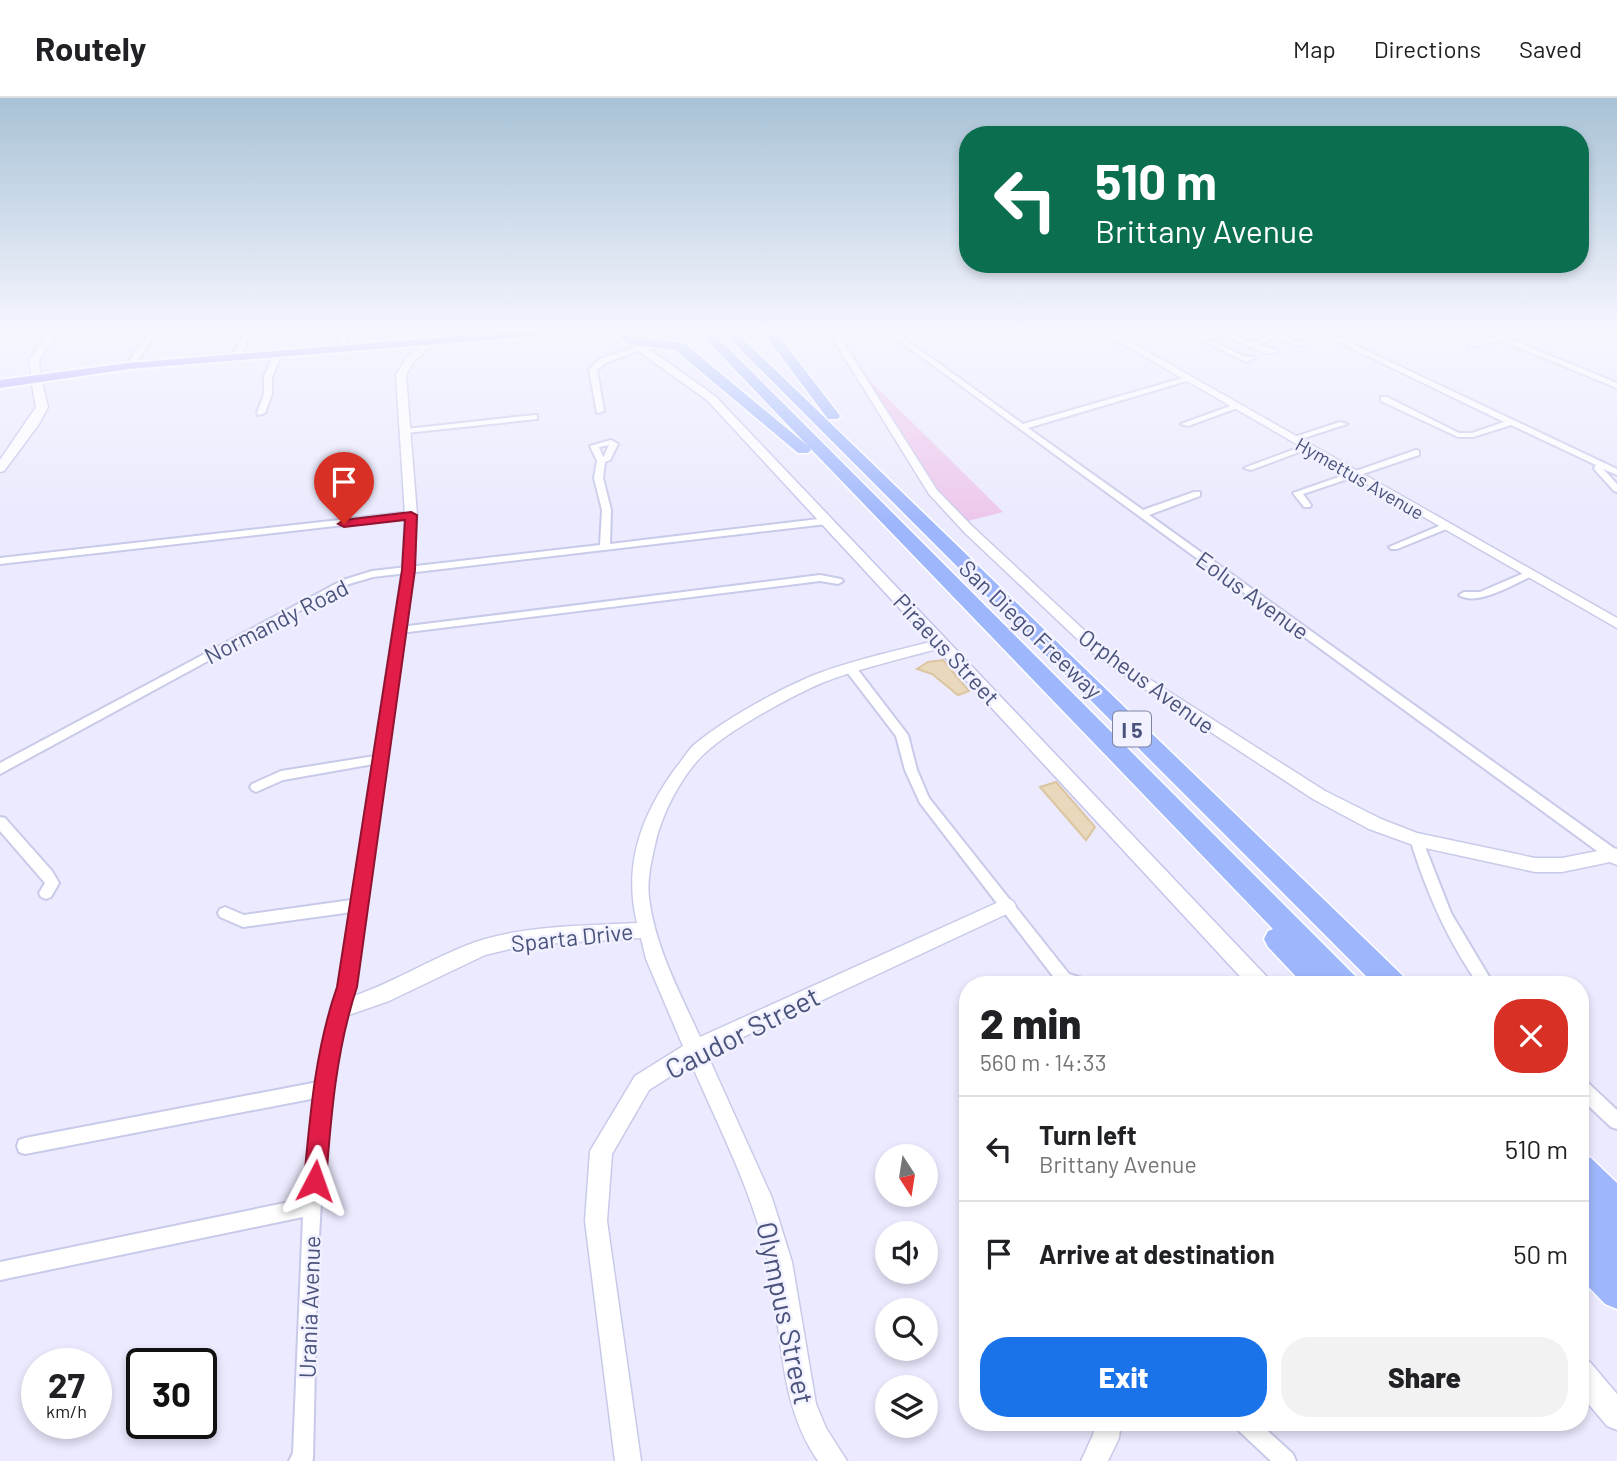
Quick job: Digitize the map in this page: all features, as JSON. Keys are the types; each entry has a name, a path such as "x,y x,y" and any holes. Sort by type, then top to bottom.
{"highway":[{"path":"737,395 824,468"},
{"name":"San Diego Freeway","path":"754,395 1313,976"},
{"path":"766,395 1336,976"},
{"path":"783,395 1365,976"},
{"name":"San Diego Freeway","path":"793,395 1384,976"},
{"path":"815,395 868,459 871,472"},
{"path":"1589,1178 1617,1205"},
{"path":"1589,1200 1617,1228"},
{"path":"1589,1235 1617,1264"},
{"path":"1589,1263 1617,1292"}],"main road":[{"path":"0,468 33,424 42,407 39,395"},
{"name":"Piraeus Street","path":"706,395 828,521 1253,976"},
{"path":"1589,1383 1617,1416"}],"street":[{"path":"261,413 268,395"},
{"name":"Urania Avenue","path":"301,1460 313,1206 323,1089 347,987 408,570 411,515 403,395"},
{"path":"596,395 600,411"},
{"name":"Orpheus Avenue","path":"872,395 933,492 967,528 1094,647 1248,751 1319,795 1375,824 1416,839 1535,865 1616,856"},
{"name":"Eolus Avenue","path":"976,395 1616,856"},
{"path":"1021,427 1131,395"},
{"name":"Hymettus Avenue","path":"1215,395 1617,624"},
{"path":"1453,395 1617,472"},
{"path":"1384,399 1458,435 1473,435 1511,422"},
{"path":"1185,424 1236,407"},
{"path":"406,431 534,417"},
{"path":"1292,439 1343,424"},
{"path":"1248,468 1306,447"},
{"path":"1307,506 1297,493 1416,453"},
{"path":"1617,459 1598,468 1617,489"},
{"path":"601,461 597,472 606,507 603,529 605,547"},
{"path":"1142,514 1197,495"},
{"path":"0,561 411,515"},
{"name":"Normandy Road","path":"0,769 329,590 372,575 828,521"},
{"path":"1394,547 1446,526"},
{"path":"1464,595 1481,595 1529,574"},
{"path":"400,630 820,578 838,582"},
{"name":"Sparta Drive","path":"340,1009 382,995 482,948 527,937 646,930 640,898 640,874 650,828 663,798 688,762 719,734 745,717 821,678 942,643"},
{"path":"851,669 902,735 911,770 924,800 1062,976"},
{"path":"256,787 281,776 381,759"},
{"path":"0,822 47,875 52,883 46,892"},
{"path":"1416,839 1444,918 1481,976"},
{"path":"225,913 243,921 359,905"},
{"name":"Caudor Street","path":"628,1461 596,1221 601,1151 642,1083 696,1049 1007,906"},
{"name":"Olympus Street","path":"646,930 655,959 761,1198 780,1262 803,1405 817,1437 834,1461"},
{"path":"25,1146 323,1089"},
{"path":"1589,1095 1617,1121"},
{"path":"0,1271 313,1206"},
{"path":"1094,1461 1107,1431"},
{"path":"1254,1431 1286,1461"}],"shaded area":[{"path":"872,395 884,395 1003,512 960,523 951,516"},
{"path":"943,660 969,691 958,695 932,674 917,669 928,662"},
{"path":"1056,782 1095,827 1086,840 1040,787"}],"route":[{"path":"315,1181 323,1089 333,1036 347,987 408,570 411,515 344,524"}]}
